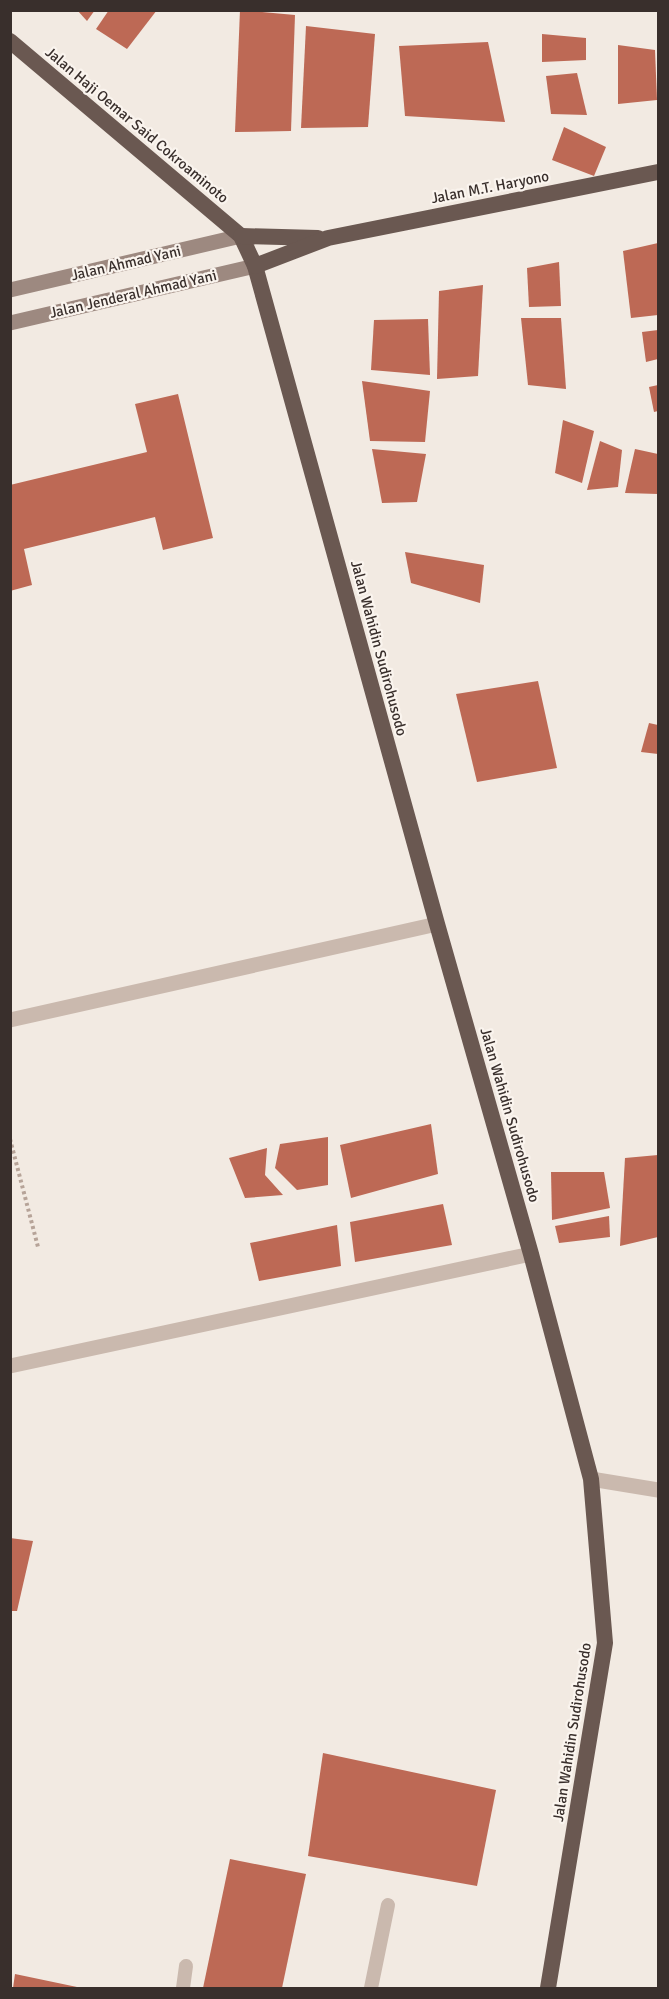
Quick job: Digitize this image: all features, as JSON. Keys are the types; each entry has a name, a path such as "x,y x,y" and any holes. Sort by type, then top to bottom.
{"highway":[{"name":"Jalan Haji Oemar Said Cokroaminoto","path":"10,41 241,236"},
{"name":"Jalan M.T. Haryono","path":"328,238 658,172"},
{"path":"241,236 328,238"},
{"name":"Jalan Wahidin Sudirohusodo","path":"241,236 255,266 531,1254 591,1479 605,1643 548,1989"},
{"path":"255,266 328,238"}],"main road":[{"name":"Jalan Ahmad Yani","path":"10,290 241,236"},
{"name":"Jalan Jenderal Ahmad Yani","path":"10,323 255,266"}],"street":[{"path":"10,1020 437,924"},
{"path":"10,1366 531,1254"},
{"path":"591,1479 658,1490"}],"lane":[{"path":"371,1989 388,1905"},
{"path":"183,1989 186,1966"}],"path":[{"path":"10,1139 38,1247"}],"building":[{"path":"77,10 95,10 87,21"},
{"path":"109,10 157,10 127,49 96,29"},
{"path":"240,10 295,15 291,131 235,132"},
{"path":"306,26 375,34 368,127 301,128"},
{"path":"542,34 586,38 586,60 542,62"},
{"path":"488,42 505,122 405,116 399,46"},
{"path":"618,45 655,50 657,100 618,104"},
{"path":"577,73 587,115 551,114 546,76"},
{"path":"564,127 606,147 594,176 552,160"},
{"path":"658,243 658,315 631,318 623,251"},
{"path":"559,262 561,306 529,307 527,268"},
{"path":"483,285 478,376 437,379 439,291"},
{"path":"521,318 561,318 566,389 528,385"},
{"path":"428,319 430,375 371,370 374,320"},
{"path":"658,330 658,359 646,362 642,332"},
{"path":"362,381 430,391 425,442 370,441"},
{"path":"658,385 658,411 654,412 649,387"},
{"path":"178,394 213,538 163,550 155,517 24,549 32,585 10,591 10,485 147,452 135,404"},
{"path":"563,420 594,431 582,483 555,473"},
{"path":"600,441 622,450 618,487 587,490"},
{"path":"372,449 426,454 417,502 382,503"},
{"path":"635,449 658,454 658,494 625,493"},
{"path":"405,552 484,565 480,603 411,583"},
{"path":"538,681 557,768 477,782 456,694"},
{"path":"649,723 658,725 658,754 641,752"},
{"path":"431,1124 438,1174 351,1198 340,1145"},
{"path":"328,1137 328,1185 297,1190 275,1168 280,1144"},
{"path":"267,1148 265,1175 283,1195 245,1198 229,1158"},
{"path":"658,1155 658,1237 620,1246 625,1158"},
{"path":"551,1172 604,1172 610,1208 552,1220"},
{"path":"443,1204 452,1245 355,1262 350,1222"},
{"path":"609,1216 610,1237 559,1243 555,1226"},
{"path":"337,1225 341,1266 259,1281 250,1243"},
{"path":"10,1538 33,1541 17,1611 10,1611"},
{"path":"323,1753 496,1790 477,1886 308,1856"},
{"path":"230,1859 306,1874 282,1988 203,1988"},
{"path":"15,1974 77,1987 77,1988 13,1988"}]}
